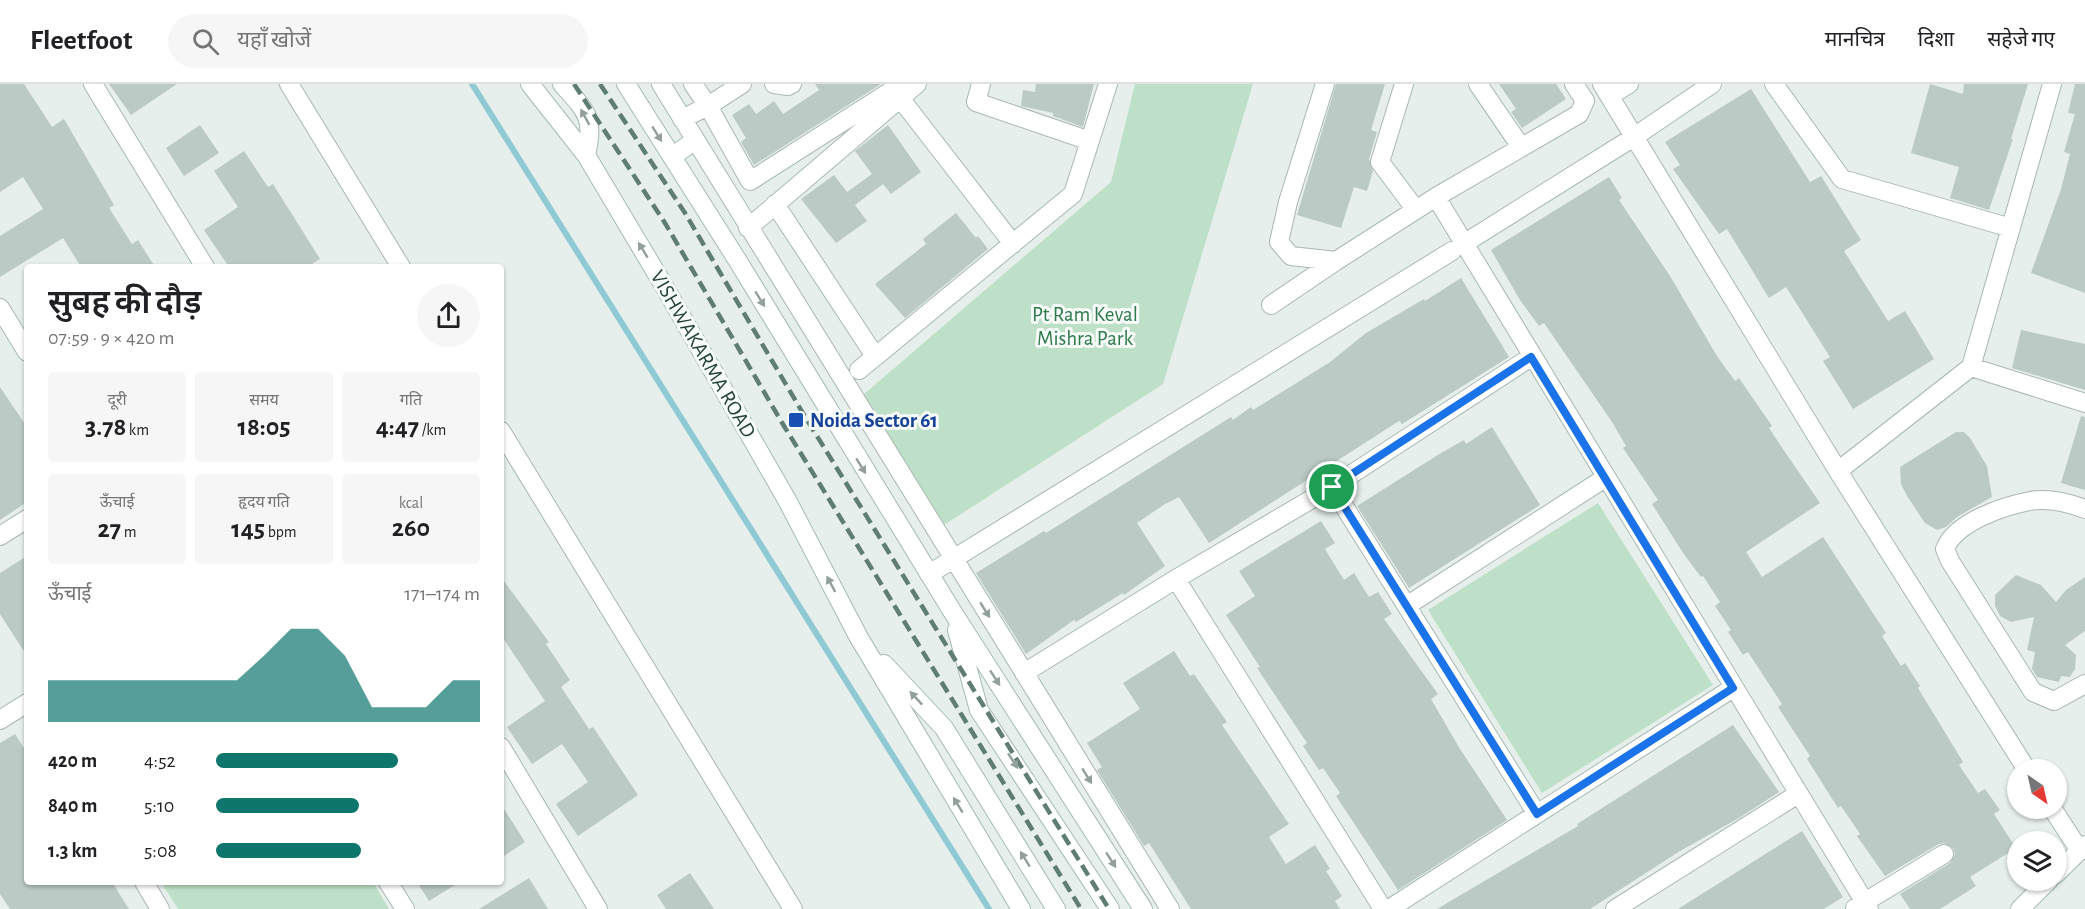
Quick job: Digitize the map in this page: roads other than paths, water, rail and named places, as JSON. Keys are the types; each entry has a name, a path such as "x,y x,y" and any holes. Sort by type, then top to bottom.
{"street":[{"path":"93,84 203,264"},
{"path":"290,84 399,264"},
{"name":"VISHWAKARMA ROAD","path":"530,84 586,155 781,490 858,636"},
{"path":"562,84 588,118 592,130 586,155"},
{"path":"626,84 952,611 1143,909"},
{"path":"661,84 1170,909"},
{"path":"693,84 750,181 901,91 917,84"},
{"path":"682,118 708,106 742,84"},
{"path":"774,84 788,86 792,84"},
{"path":"981,84 976,102 1090,141"},
{"path":"860,370 1073,194 1108,84"},
{"path":"1325,84 1288,202 1279,242 1291,256 1336,261"},
{"path":"1404,84 1380,162 1416,210"},
{"path":"1478,84 1521,147"},
{"path":"1271,305 1436,197 1580,114 1585,101 1574,84"},
{"path":"1602,84 1838,471 2020,759"},
{"path":"1615,84 1619,90 1629,84"},
{"path":"929,574 1459,247 1634,137 1712,84"},
{"path":"1774,84 1842,179 2011,228"},
{"path":"1838,471 1971,366 2052,84"},
{"path":"748,228 901,91"},
{"path":"901,91 1013,243"},
{"path":"672,157 695,140"},
{"path":"1436,197 1459,247 1531,357 1798,794 1862,907 1944,854"},
{"path":"775,204 875,356"},
{"path":"0,308 24,347"},
{"path":"1024,673 1176,579 1332,487 1531,357"},
{"path":"1971,366 2085,403"},
{"path":"504,436 793,909"},
{"path":"1408,605 1605,478"},
{"path":"1332,487 1537,814"},
{"path":"2085,509 2070,504 2032,501 1983,516 1959,529 1948,541 1945,549 1950,561 2033,692 2054,701 2085,684"},
{"path":"0,536 24,521"},
{"path":"1176,579 1383,909"},
{"path":"952,611 979,710 1110,909"},
{"path":"858,636 1021,909"},
{"path":"858,636 944,728 1056,909"},
{"path":"1389,909 1733,688"},
{"path":"0,720 24,705"},
{"path":"504,752 592,907"},
{"path":"1615,909 1798,794"},
{"path":"2061,819 2083,848 2067,863"},
{"path":"146,885 160,909"},
{"path":"390,885 405,909"},
{"path":"2020,909 2038,891"}],"waterway":[{"path":"472,84 989,909"}],"railway":[{"path":"574,84 665,223 784,426 1081,909"},
{"path":"600,84 685,213 804,415 1109,909"}],"place":[{"name":"Noida Sector 61","path":"796,420"}],"park label":[{"name":"Pt Ram Keval Mishra Park","path":"1085,326"}]}
